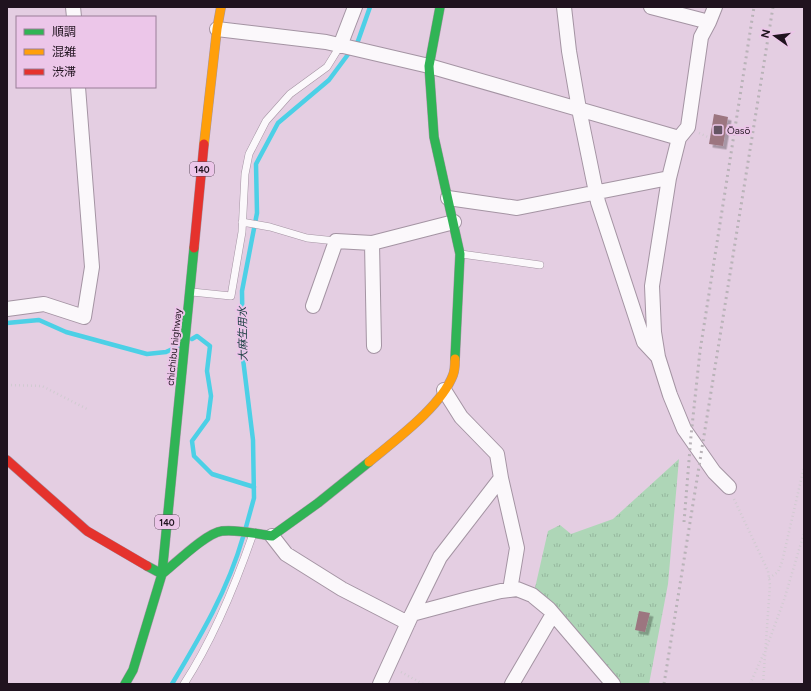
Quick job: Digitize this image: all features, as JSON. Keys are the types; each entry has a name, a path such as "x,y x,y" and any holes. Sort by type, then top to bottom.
{"main road":[{"name":"chichibu highway","path":"125,684 133,670 162,574 199,190 217,29 221,7"},
{"path":"7,460 87,531 162,574 206,540 221,531 272,536 301,516 419,419 444,390 454,375 460,254 434,137 429,66 440,7"}],"street":[{"path":"341,46 356,7"},
{"path":"564,7 579,109 598,202 644,342 658,357"},
{"path":"651,7 710,22"},
{"path":"715,7 710,22 700,37 688,127 679,138 670,178 652,286 654,332 658,357 670,395 684,428 714,472 729,487"},
{"path":"217,29 326,42 362,50 429,66 679,138"},
{"path":"7,309 44,304 84,317 92,268 78,88"},
{"path":"448,198 517,208 670,178"},
{"path":"313,306 336,241 372,243 454,222"},
{"path":"372,243 374,346"},
{"path":"444,390 461,416 497,454 517,548 510,590"},
{"path":"380,684 440,556 501,478"},
{"path":"272,536 286,554 342,588 410,618 468,599 517,589 532,596 550,609 609,682"},
{"path":"512,684 553,614"}],"lane":[{"path":"190,291 231,296 244,223 245,174 249,154 266,121 290,94 327,67 341,46"},
{"path":"244,223 264,226 307,238 336,241"},
{"path":"460,254 540,265"},
{"path":"184,684 217,626 253,533"}],"path":[{"path":"7,385 42,386 87,409"},
{"path":"769,578 778,572 782,562 804,467"},
{"path":"729,487 768,571 770,585 763,684"},
{"path":"750,684 765,652 784,600 804,534"},
{"path":"389,665 423,684"}],"green space":[{"path":"679,459 668,584 649,684 617,684 535,588 548,531 560,525 571,534 613,519"}],"building":[{"path":"714,114 728,117 723,146 709,144"},
{"path":"639,611 650,613 645,632 635,630"}],"waterway":[{"name":"大麻生用水","path":"246,527 254,498 253,440 243,359 242,291 257,213 256,164 278,123 329,80 358,41 370,7"},
{"path":"7,323 39,320 66,332 147,354 166,352 179,346"},
{"path":"192,339 197,336 210,346 207,371 211,396 208,419 192,441 194,456 212,474 254,487"},
{"name":"大麻生用水","path":"172,684 203,631 230,576 243,537"}],"railway":[{"path":"684,522 700,351 754,7"},
{"path":"664,684 773,7"}],"traffic: fast":[{"path":"440,7 429,66 434,137 460,254 455,359"},
{"path":"125,684 133,670 162,574 194,248"},
{"path":"147,566 162,574 191,549 208,537 222,531 241,531 272,536 318,503 369,462"}],"traffic: slow":[{"path":"204,144 217,29 221,7"},
{"path":"369,462 428,411 447,387 455,369 455,359"}],"traffic: jam":[{"path":"194,248 204,144"},
{"path":"7,460 87,531 147,566"}],"place":[{"name":"Ōasō","path":"718,130"}]}
